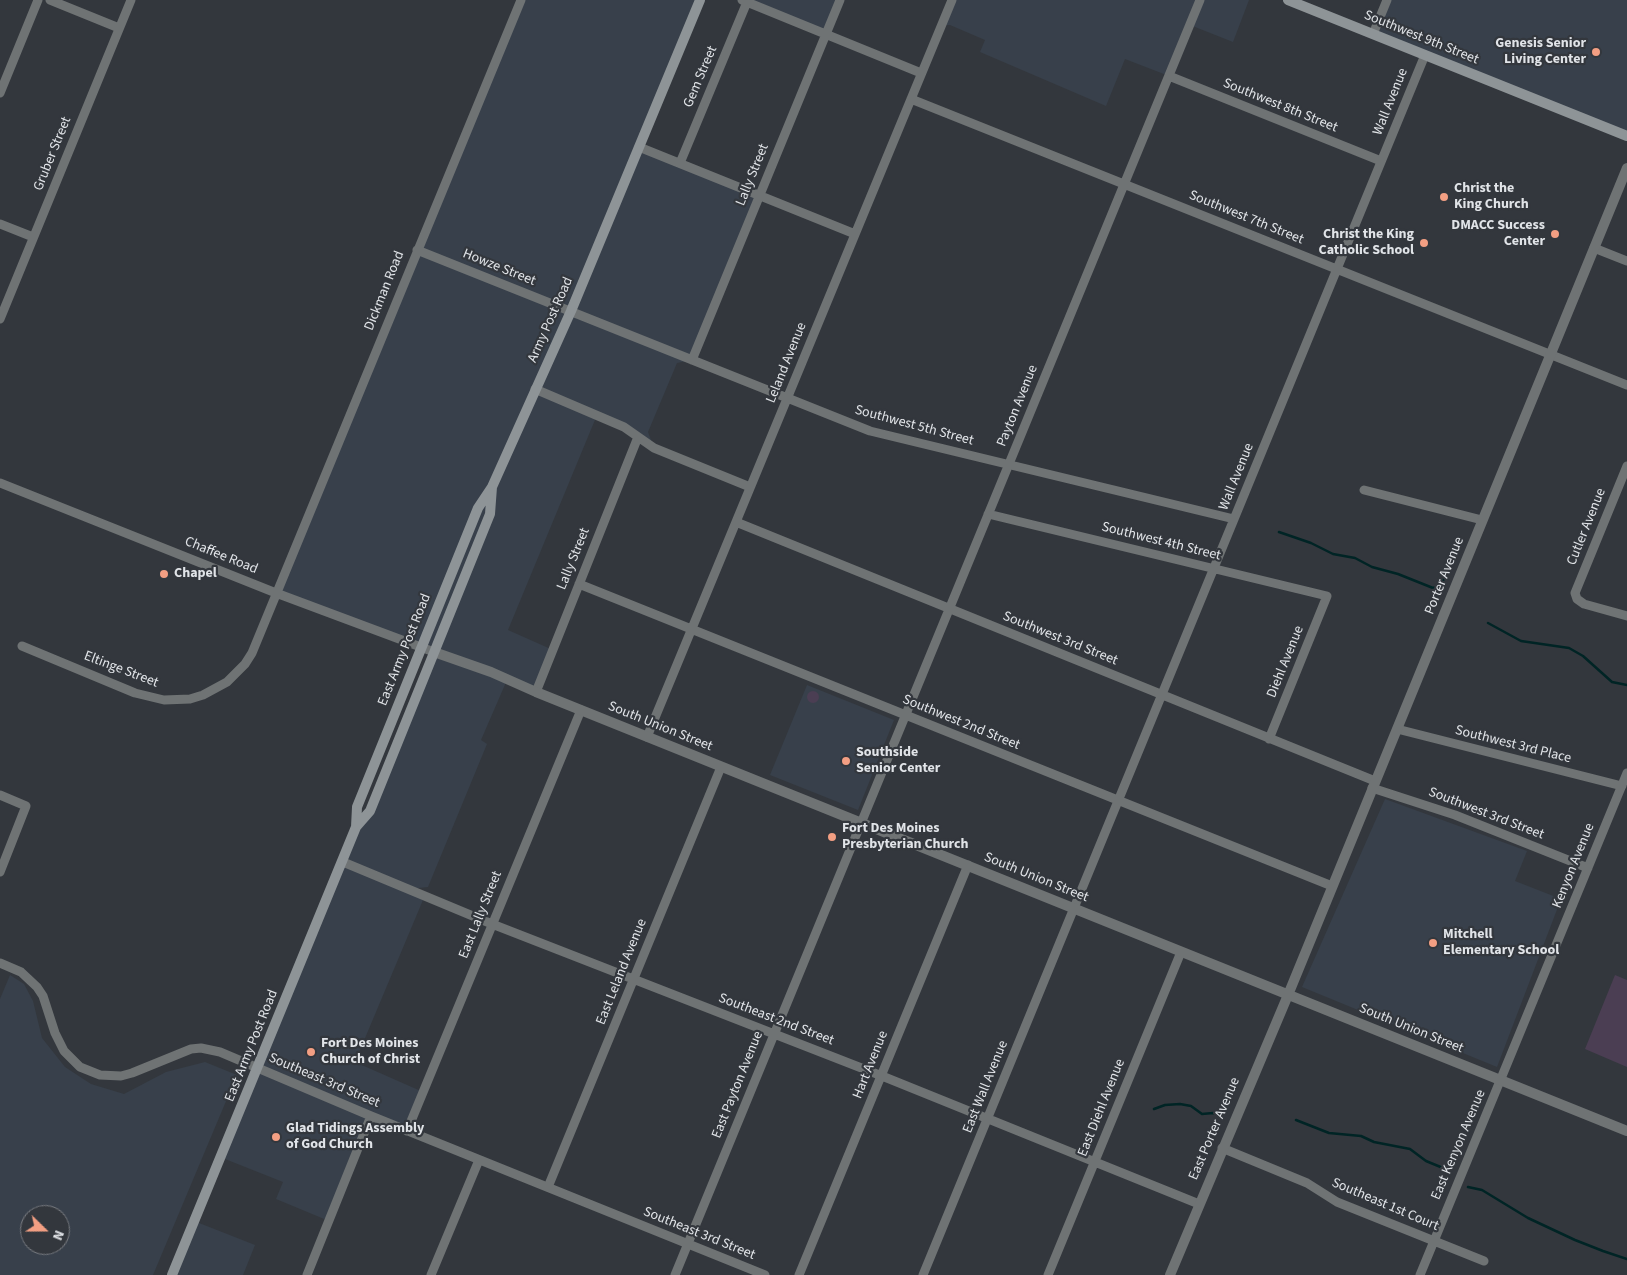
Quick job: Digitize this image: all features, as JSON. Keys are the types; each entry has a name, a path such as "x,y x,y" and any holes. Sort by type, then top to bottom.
{"main road":[{"name":"Army Post Road","path":"434,652 490,514 492,486 571,311 700,0"},
{"name":"Southwest 9th Street","path":"1288,0 1627,136"},
{"name":"East Army Post Road","path":"172,1275 343,862 356,827 357,807 421,647 478,508 492,486"},
{"name":"East Army Post Road","path":"356,827 370,811 434,652"}],"street":[{"path":"0,93 38,0"},
{"path":"50,0 119,28"},
{"name":"Gruber Street","path":"0,319 131,0"},
{"name":"Dickman Road","path":"276,592 521,0"},
{"name":"Lally Street","path":"692,360 840,0"},
{"name":"Leland Avenue","path":"647,737 952,0"},
{"name":"Payton Avenue","path":"861,823 1200,0"},
{"path":"1373,34 1387,0"},
{"path":"745,1 922,73"},
{"name":"Gem Street","path":"680,163 745,1"},
{"name":"Wall Avenue","path":"1075,909 1425,55"},
{"name":"Southwest 8th Street","path":"1169,76 1382,161"},
{"name":"Southwest 7th Street","path":"911,99 1627,385"},
{"path":"638,147 855,234"},
{"name":"Porter Avenue","path":"1288,994 1627,168"},
{"path":"0,224 34,237"},
{"path":"1594,248 1627,261"},
{"name":"Howze Street","path":"417,250 571,311"},
{"name":"Southwest 5th Street","path":"571,311 870,431 1234,520"},
{"path":"536,389 624,427 654,448 750,487"},
{"name":"Lally Street","path":"536,692 638,437"},
{"name":"Cutler Avenue","path":"1627,466 1577,589 1576,599 1584,604 1627,616"},
{"name":"Chaffee Road","path":"0,482 276,592 434,652"},
{"path":"1364,490 1482,520"},
{"name":"Southwest 4th Street","path":"988,514 1327,596"},
{"name":"Southwest 3rd Street","path":"736,522 1269,739 1374,785 1588,868"},
{"name":"Southwest 2nd Street","path":"579,584 1332,886"},
{"name":"Eltinge Street","path":"22,646 150,698 190,699 216,689 227,682 244,664 252,653 276,592"},
{"name":"Diehl Avenue","path":"1269,739 1327,596"},
{"name":"South Union Street","path":"434,652 491,672 647,737 1627,1131"},
{"name":"East Lally Street","path":"407,1131 581,710"},
{"name":"Southwest 3rd Place","path":"1397,730 1622,786"},
{"name":"East Leland Avenue","path":"548,1187 721,766"},
{"name":"Kenyon Avenue","path":"1501,1080 1627,774"},
{"path":"0,795 26,806 0,872"},
{"name":"East Payton Avenue","path":"675,1275 861,823"},
{"name":"Southeast 2nd Street","path":"343,862 492,924 882,1076 1199,1204"},
{"name":"Hart Avenue","path":"799,1275 968,865"},
{"name":"East Wall Avenue","path":"923,1275 1075,909"},
{"name":"East Diehl Avenue","path":"1048,1275 1181,952"},
{"name":"Southeast 3rd Street","path":"0,963 21,972 37,987 43,996 55,1033 64,1052 80,1066 90,1071 100,1075 122,1076 179,1053 201,1048 220,1052 407,1131 765,1275"},
{"name":"East Porter Avenue","path":"1170,1275 1288,994"},
{"name":"East Kenyon Avenue","path":"1420,1275 1501,1080"},
{"path":"307,1275 371,1116"},
{"name":"Southeast 1st Court","path":"1222,1148 1308,1184 1336,1202 1484,1261"},
{"path":"431,1275 479,1160"}],"shaded area":[{"path":"521,0 700,0 639,147 759,195 692,360 677,363 648,432 654,448 597,415 508,630 553,650 536,692 507,680 481,740 487,744 428,887 409,889 423,900 355,1062 423,1092 407,1131 371,1116 329,1221 276,1199 283,1182 220,1157 434,652 276,593"},
{"path":"742,0 840,0 826,34"},
{"path":"952,0 1249,0 1233,42 1190,25 1169,76 1125,59 1106,106 980,52 985,40 950,25 941,25"},
{"path":"1386,0 1627,0 1627,136 1373,34"},
{"path":"807,685 894,720 858,810 770,775"},
{"path":"815,691 818,692 818,702 811,703 808,702 807,695 808,692"},
{"name":"Mitchell Elementary School","path":"1385,799 1527,851 1515,881 1561,899 1497,1067 1302,987"},
{"path":"10,975 24,984 33,1001 42,1038 65,1067 91,1084 124,1094 166,1072 205,1062 237,1075 153,1275 0,1275 0,999"},
{"path":"1615,975 1627,980 1627,1067 1585,1049"},
{"path":"194,1221 255,1245 243,1275 172,1275"}],"waterway":[{"path":"1279,532 1311,543 1333,554 1355,558 1372,567 1398,574 1433,588 1439,586 1446,576"},
{"path":"1488,623 1521,641 1569,648 1583,656 1612,682 1627,685"},
{"path":"1154,1109 1165,1105 1180,1104 1191,1106 1202,1114 1213,1113 1219,1115"},
{"path":"1296,1120 1329,1133 1361,1136 1374,1142 1410,1149 1426,1161 1443,1168"},
{"path":"1468,1187 1482,1190 1528,1218 1575,1240 1627,1259"}],"place":[{"name":"Genesis Senior Living Center","path":"1596,52"},
{"name":"Christ the King Church","path":"1444,197"},
{"name":"DMACC Success Center","path":"1555,234"},
{"name":"Christ the King Catholic School","path":"1424,243"},
{"name":"Chapel","path":"164,574"},
{"name":"Southside Senior Center","path":"846,761"},
{"name":"Fort Des Moines Presbyterian Church","path":"832,837"},
{"name":"Mitchell Elementary School","path":"1433,943"},
{"name":"Fort Des Moines Church of Christ","path":"311,1052"},
{"name":"Glad Tidings Assembly of God Church","path":"276,1137"}]}
